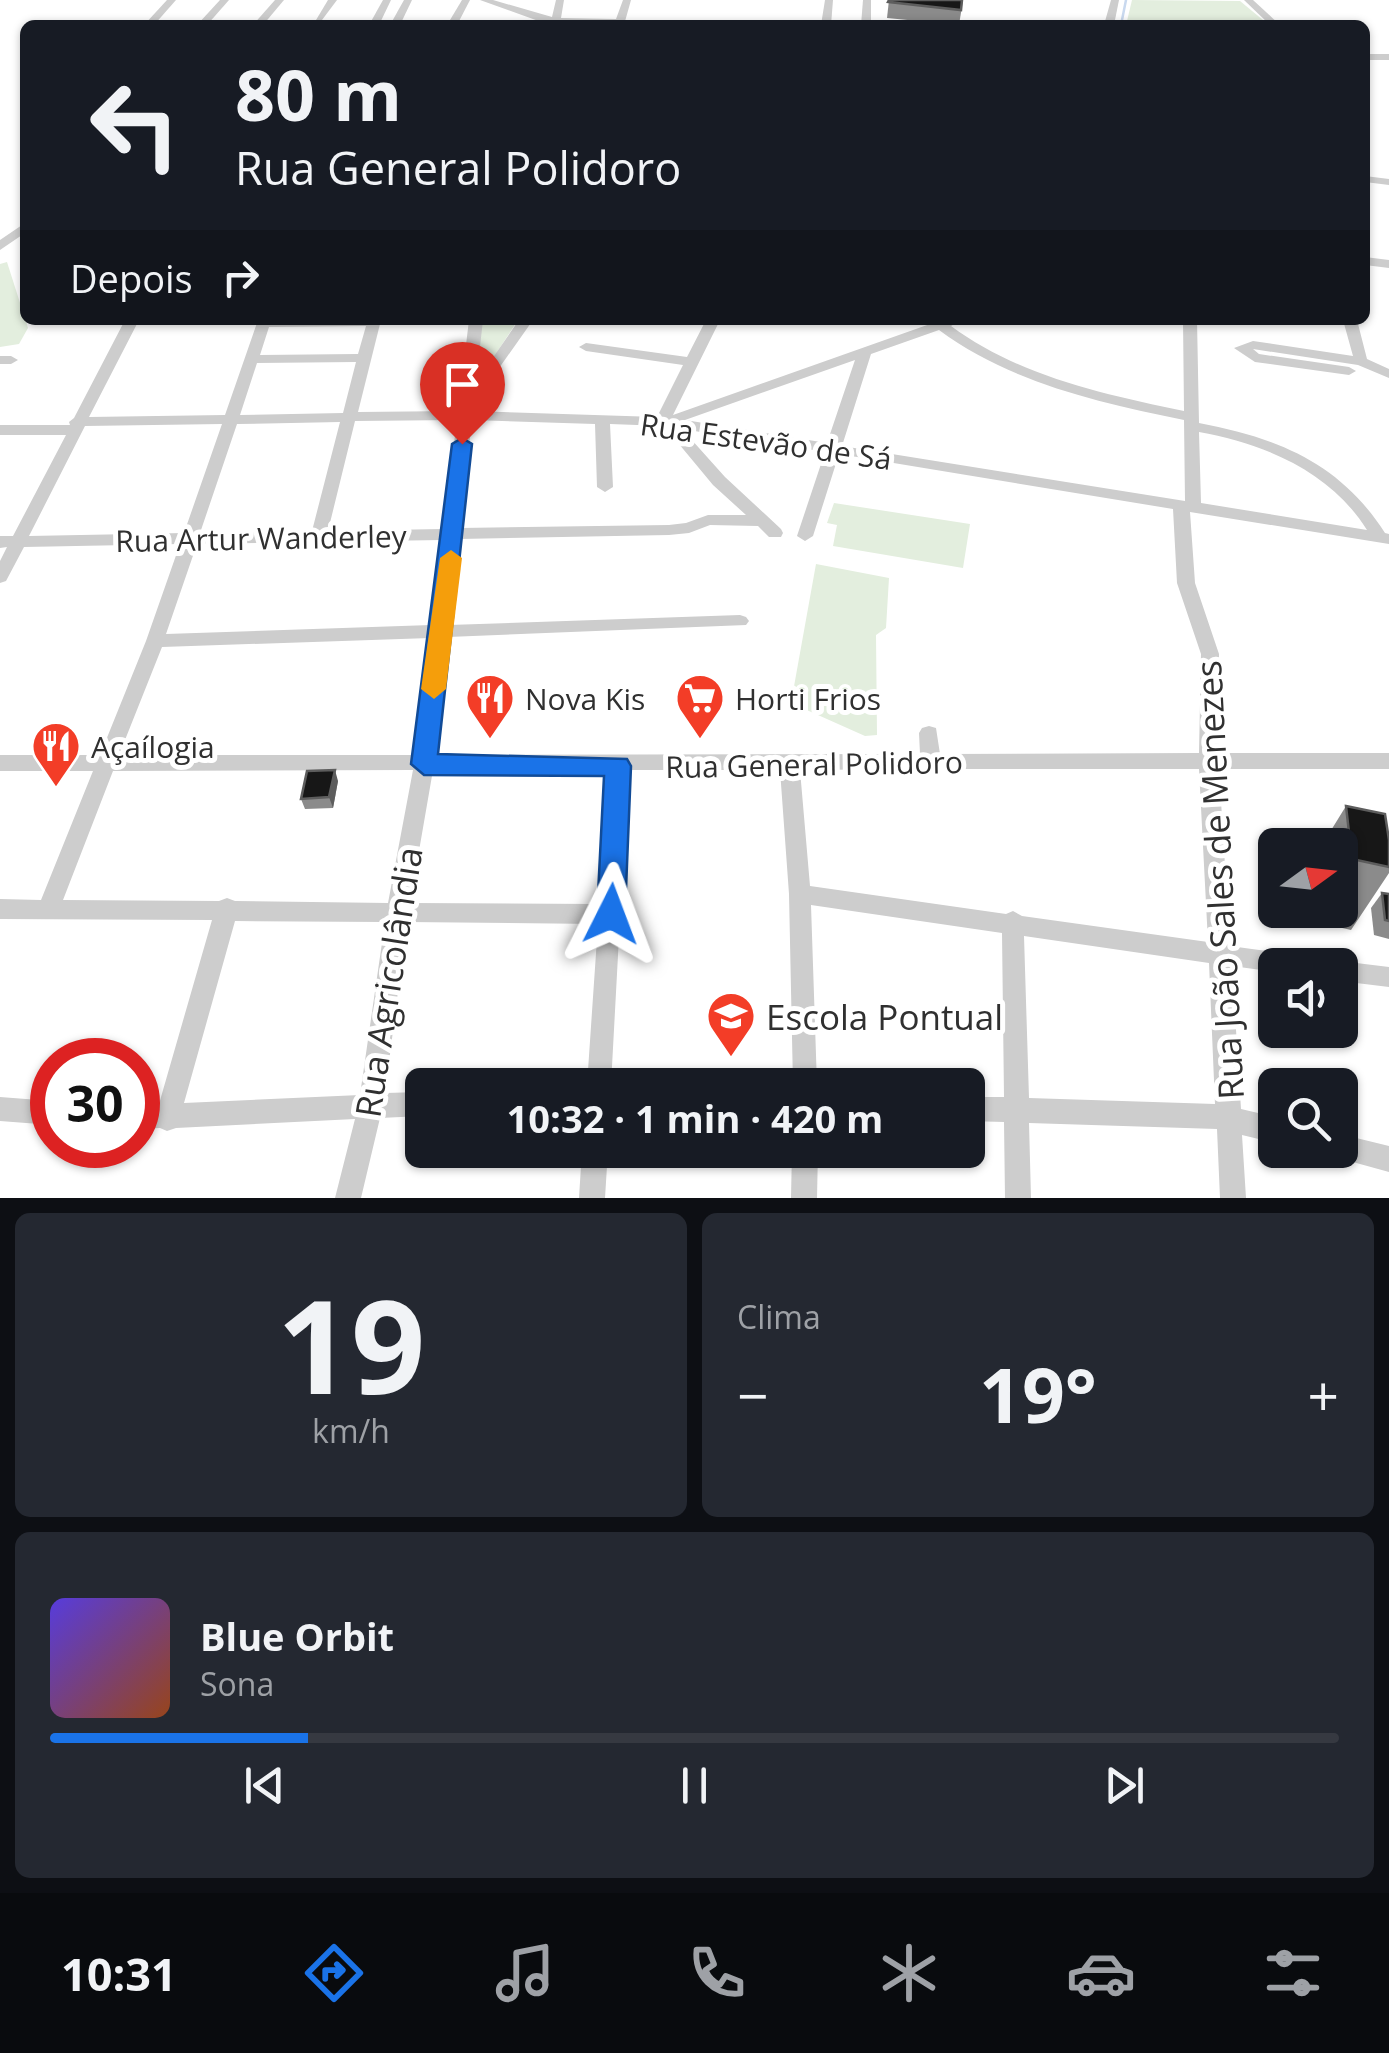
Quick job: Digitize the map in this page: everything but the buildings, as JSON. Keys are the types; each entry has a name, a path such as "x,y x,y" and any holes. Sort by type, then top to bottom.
{"street":[{"path":"154,20 172,0"},
{"path":"207,20 225,0"},
{"path":"262,20 280,0"},
{"path":"319,18 333,0"},
{"path":"484,0 553,20"},
{"path":"1248,0 1270,20"},
{"path":"0,246 20,231"},
{"path":"0,578 129,325"},
{"path":"48,909 154,641 264,325"},
{"path":"319,534 373,325"},
{"name":"Rua Agricolândia","path":"348,1198 371,1104 397,912 424,764 454,534 475,325"},
{"path":"466,410 523,325"},
{"path":"665,422 706,325"},
{"path":"665,422 864,354 935,325"},
{"path":"947,325 1046,381 1258,442 1318,470 1356,502 1384,538"},
{"name":"Rua João Sales de Menezes","path":"1190,325 1193,422 1186,583 1210,654 1209,761 1233,1198"},
{"path":"1351,325 1355,366"},
{"path":"1355,366 1255,358 1241,348 1252,345 1355,366 1389,374"},
{"path":"586,348 692,362"},
{"path":"804,536 836,450 864,354"},
{"path":"252,359 365,358"},
{"name":"Rua Estevão de Sá","path":"0,430 351,418 466,410 665,422 1384,538"},
{"path":"602,420 605,487"},
{"path":"665,422 776,533"},
{"name":"Rua Artur Wanderley","path":"0,542 669,530 693,527 704,520 760,521"},
{"path":"154,641 740,621"},
{"path":"929,733 930,763"},
{"name":"Rua General Polidoro","path":"0,763 618,766 1389,762"},
{"path":"790,764 800,894 805,1068"},
{"path":"600,1068 618,766"},
{"path":"800,894 1013,921 1258,960"},
{"path":"167,1119 227,908"},
{"path":"0,909 611,914"},
{"path":"1013,921 1018,1198"},
{"path":"1358,973 1389,977"},
{"path":"160,1119 405,1104"},
{"path":"985,1109 1231,1118 1258,1125"},
{"path":"3,1117 30,1115"},
{"path":"1358,1151 1389,1159"},
{"path":"592,1198 594,1168"},
{"path":"804,1198 805,1168"}],"green space":[{"path":"1132,0 1240,1 1263,20 1127,20"},
{"path":"7,262 20,303 20,325 28,328 19,344 0,347 0,264"},
{"path":"479,325 515,325 474,387"},
{"path":"834,503 970,524 963,568 833,546 837,525 827,523"},
{"path":"816,564 889,578 886,628 876,635 877,735 865,736 791,703"}],"waterway":[{"path":"1122,20 1126,0"}],"slow traffic":[{"path":"434,689 451,558"}],"place":[{"name":"Nova Kis","path":"490,740"},
{"name":"Horti Frios","path":"700,740"},
{"name":"Açaílogia","path":"56,788"},
{"name":"Escola Pontual","path":"731,1058"}],"route":[{"path":"462,444 424,764 618,766 611,914"}]}
